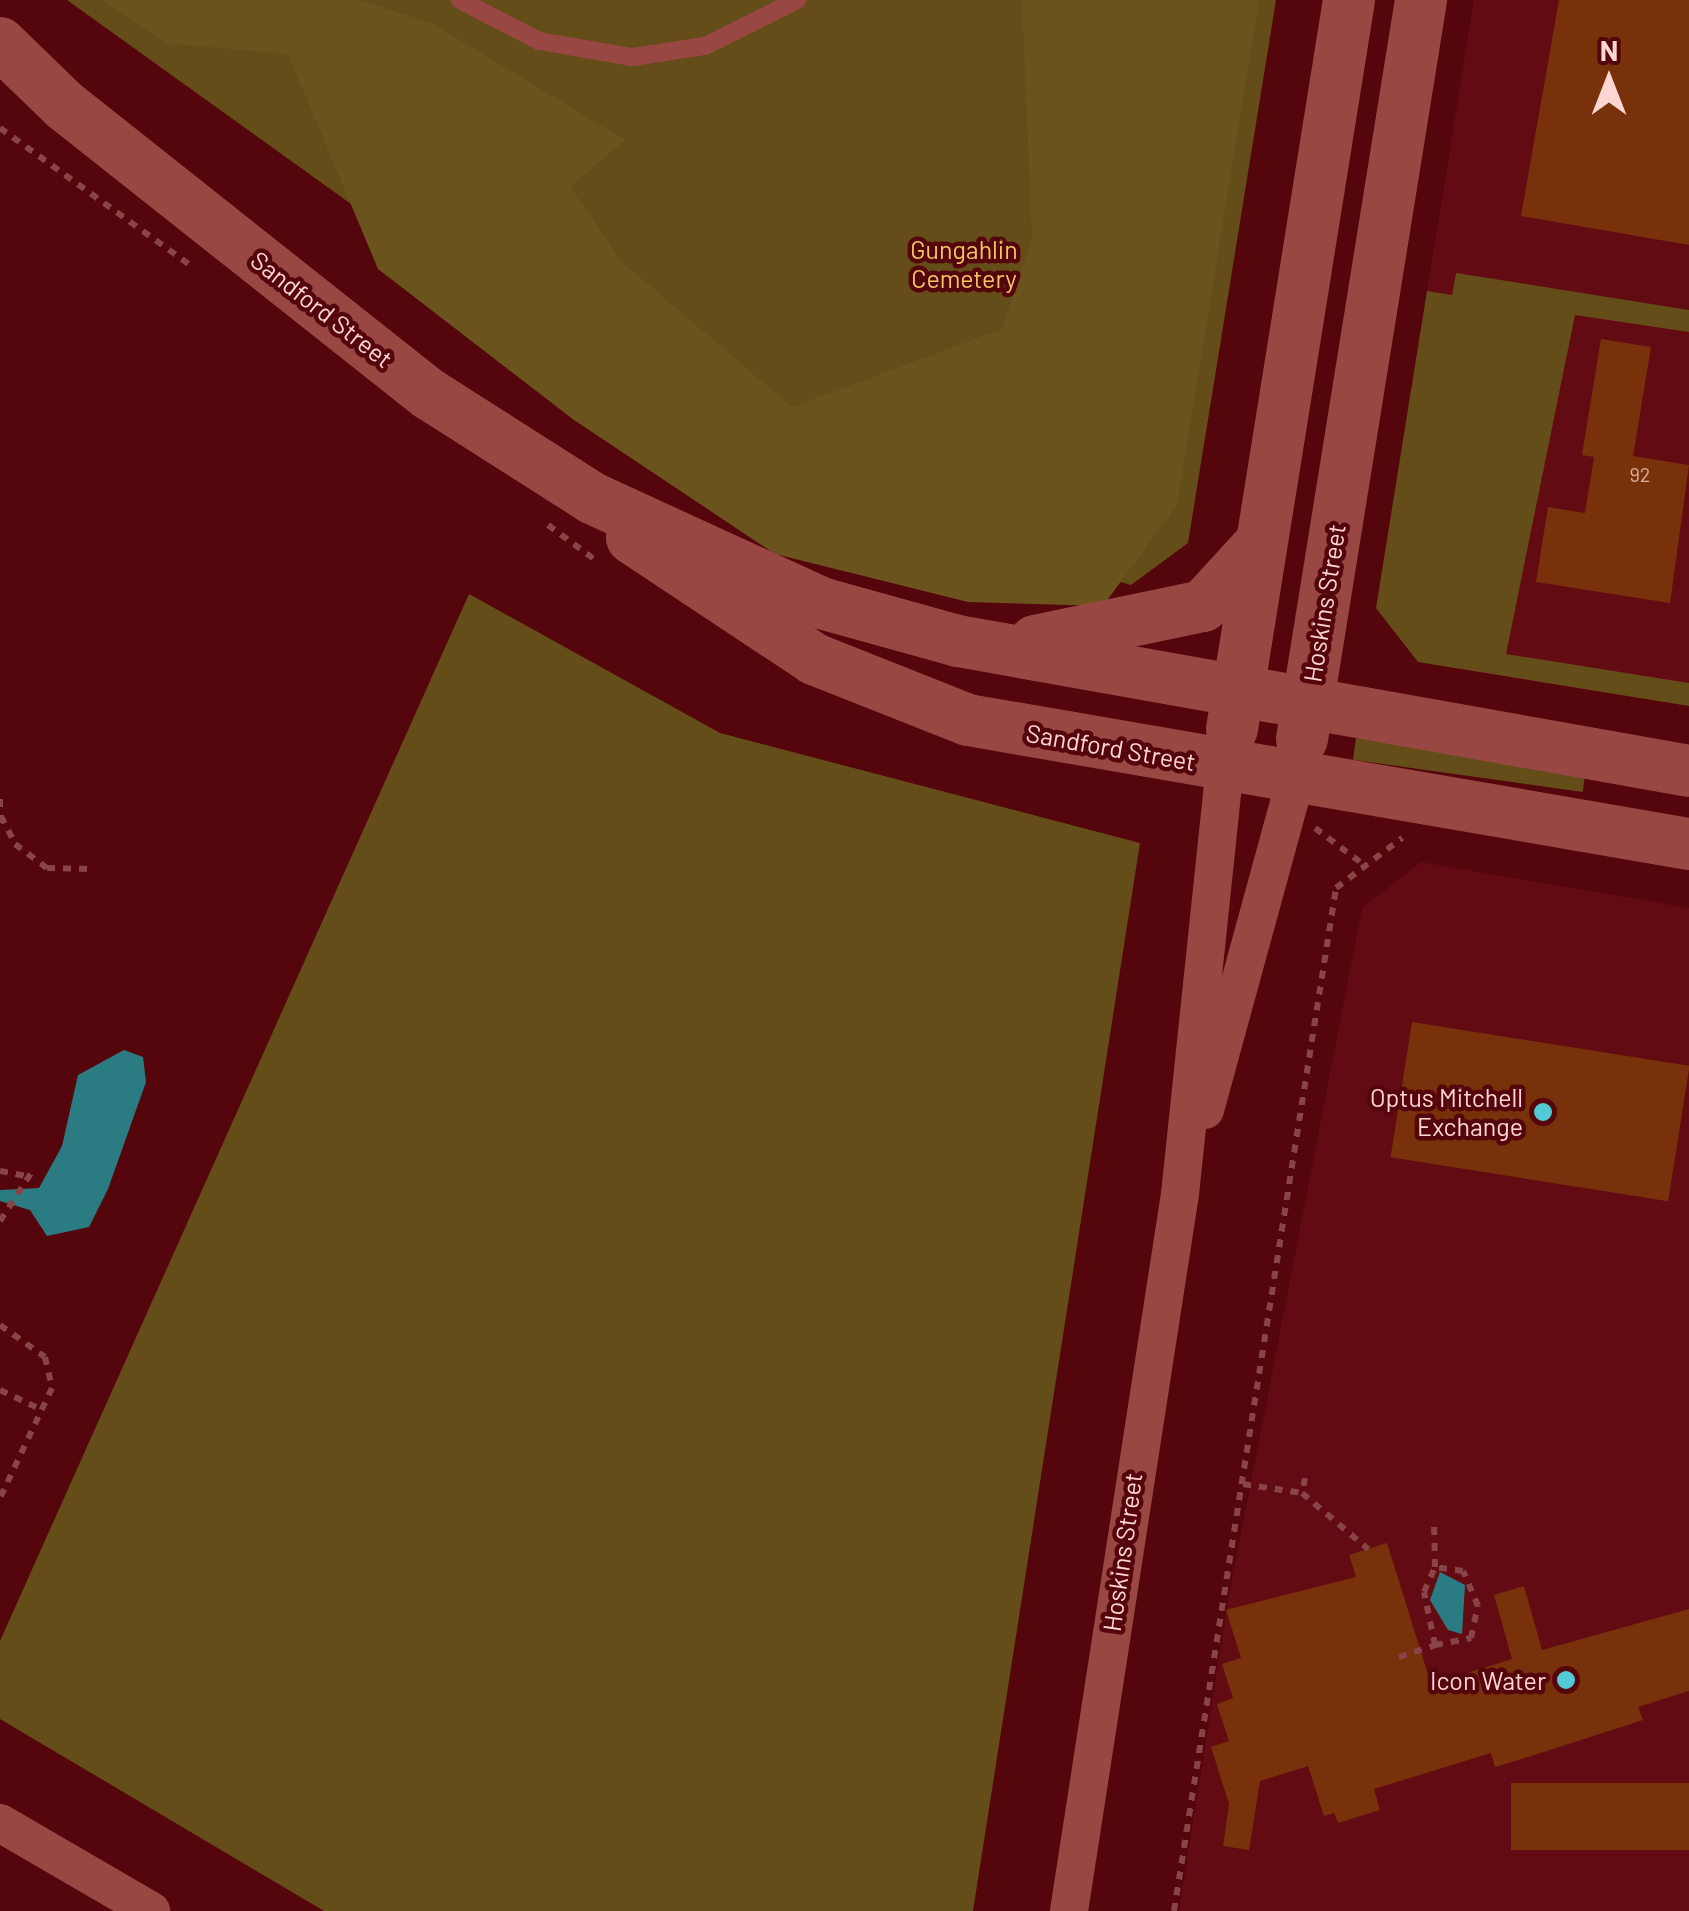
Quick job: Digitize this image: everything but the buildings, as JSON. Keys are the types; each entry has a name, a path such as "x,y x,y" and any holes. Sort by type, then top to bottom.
{"main road":[{"name":"Hoskins Street","path":"1225,768 1350,0"},
{"name":"Hoskins Street","path":"1296,780 1421,0"},
{"name":"Sandford Street","path":"0,43 64,105 429,394 592,498 820,603 958,641 1307,708 1689,771"},
{"name":"Sandford Street","path":"0,74 64,105"},
{"name":"Sandford Street","path":"592,498 692,586 814,659 904,698 968,720 1225,768 1689,844"},
{"path":"958,641 1048,640 1203,606 1263,537"}],"street":[{"name":"Hoskins Street","path":"1069,1911 1180,1194 1225,768"},
{"name":"Hoskins Street","path":"1180,1194 1296,780"},
{"path":"0,1823 150,1911"}],"lane":[{"path":"460,0 539,40 633,57 705,46 797,0"}],"path":[{"path":"0,128 22,142"},
{"path":"0,798 0,828"},
{"path":"1,816 14,844 47,868 91,869"},
{"path":"1329,830 1363,864"},
{"path":"1174,1911 1336,888 1363,864 1406,836"},
{"path":"0,1221 13,1210 26,1176 35,1166"},
{"path":"0,1171 26,1176"},
{"path":"0,1325 45,1356 52,1388 2,1486 0,1498"},
{"path":"0,1390 42,1410"},
{"path":"1302,1494 1305,1478"},
{"path":"1243,1484 1302,1494 1368,1549"},
{"path":"1434,1524 1435,1567 1424,1592 1435,1645"},
{"path":"1399,1657 1471,1638 1478,1606 1463,1572 1435,1567"}],"shaded area":[{"path":"103,0 360,0 433,24 625,140 570,187 621,261 792,407 1002,329 1032,239 1022,0 1259,0 1177,505 1103,606 968,602 775,554 574,420 378,269 288,54 165,43"},
{"path":"1474,0 1689,0 1689,706 1418,662 1376,608"},
{"path":"1421,862 1689,908 1689,1911 1179,1911 1228,1601 1362,908"}],"green space":[{"name":"Gungahlin Cemetery","path":"67,0 1276,0 1188,543 1131,585 789,489 525,329"},
{"path":"1456,273 1689,310 1689,332 1575,315 1506,654 1689,683 1689,706 1418,662 1376,608 1427,291 1452,295"},
{"path":"469,594 720,733 1140,843 973,1911 324,1911 0,1719 0,1641"},
{"path":"1356,738 1586,770 1583,792 1353,760"}],"water":[{"path":"124,1050 143,1057 146,1082 108,1189 89,1227 47,1236 30,1210 0,1201 0,1190 39,1188 62,1146 78,1075"},
{"path":"1440,1572 1465,1585 1462,1634 1448,1630 1430,1600"}],"place":[{"name":"Optus Mitchell Exchange","path":"1543,1112"},
{"name":"Icon Water","path":"1566,1680"}]}
